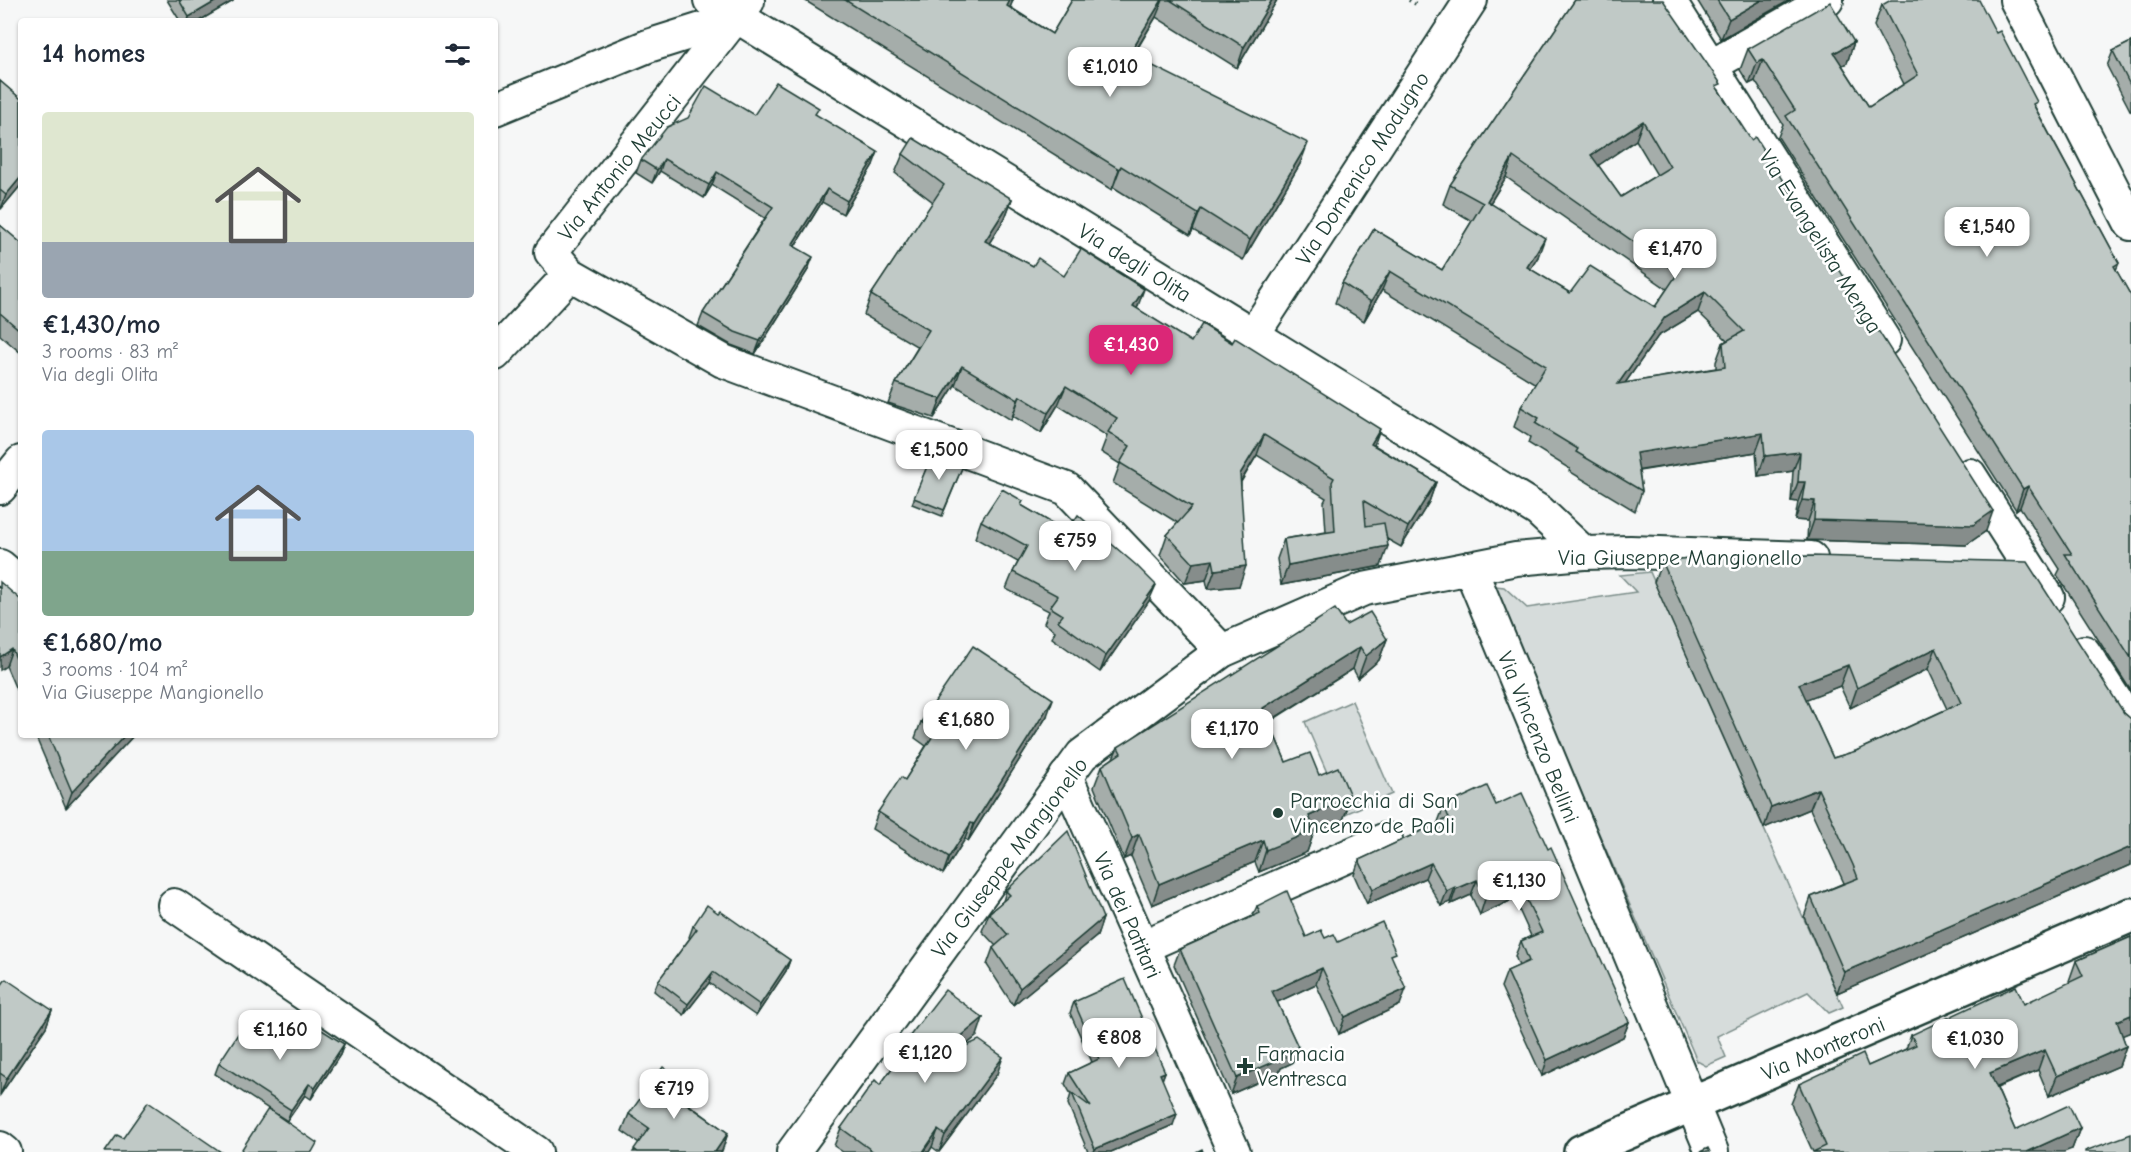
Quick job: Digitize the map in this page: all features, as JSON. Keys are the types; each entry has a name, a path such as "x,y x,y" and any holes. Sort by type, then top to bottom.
{"main road":[{"name":"Via Monteroni","path":"1581,1152 2131,915"}],"street":[{"name":"Via degli Olita","path":"710,0 743,9 1253,335 1539,511 1584,553"},
{"name":"Via Domenico Modugno","path":"1253,335 1471,0"},
{"name":"Via Evangelista Menga","path":"1669,0 1900,365"},
{"path":"1710,66 1827,0"},
{"path":"2016,0 2131,224"},
{"path":"498,108 743,9"},
{"name":"Via Antonio Meucci","path":"498,351 570,274 551,252 743,9"},
{"path":"570,274 723,361 1066,489 1222,651"},
{"path":"1958,455 2131,724"},
{"path":"0,488 18,466"},
{"name":"Via Giuseppe Mangionello","path":"793,1152 1082,755 1222,651 1364,590 1516,559 1584,553 1840,559"},
{"path":"1992,564 2027,565"},
{"path":"0,566 18,581"},
{"name":"Via Vincenzo Bellini","path":"1470,568 1712,1152"},
{"name":"Via dei Patitari","path":"1066,776 1234,1152"},
{"path":"1142,947 1386,839"},
{"path":"174,905 536,1152"},
{"path":"0,1149 5,1152"}],"path":[{"path":"1409,0 1416,4"}],"shaded area":[{"path":"1650,572 1843,1007 1829,1013 1808,992 1717,1036 1726,1057 1706,1066 1697,1061 1495,592 1496,586 1504,587 1527,608 1636,592 1620,575"},
{"path":"1352,701 1392,794 1345,814 1305,722"}],"building":[{"path":"179,0 218,0 189,17"},
{"path":"845,0 1010,0 1007,6 1052,34 1072,0 1162,0 1129,54 1308,143 1250,240 1201,209 1198,214 1121,166 1119,169"},
{"path":"1170,0 1272,0 1244,47"},
{"path":"1575,0 1663,0 1721,84 1716,86 1751,140 1755,137 1993,511 1973,525 1814,520 1815,501 1802,500 1805,482 1798,482 1800,452 1765,456 1763,433 1636,453 1642,491 1576,452 1578,449 1535,423 1539,418 1521,407 1546,366 1390,271 1371,302 1342,283 1374,229 1442,270 1483,203 1450,185","holes":["1643,121 1670,167 1621,197 1591,155","1513,157 1678,273 1655,307 1590,266 1570,293 1527,267 1545,238 1487,201","1705,292 1744,331 1723,343 1725,367 1618,384 1665,317"]},
{"path":"1717,0 1762,0 1729,19"},
{"path":"1891,0 1979,0 1996,33 2000,31 2037,102 2033,104 2119,263 2114,266 2131,296 2131,658 2065,554 2072,554 2028,486 2023,489 1786,116 1795,110 1763,60 1757,63 1748,49 1830,2 1854,42 1834,53 1869,107 1918,75 1882,5"},
{"path":"2131,42 2131,87 2113,51"},
{"path":"0,81 18,96 18,181 6,195 0,190"},
{"path":"776,82 819,108 815,114 878,152 847,201 827,189 792,245 813,257 760,341 735,332 703,313 773,207 717,172 709,185 664,159 657,170 641,160 667,127 688,118 706,86 754,115"},
{"path":"913,138 1012,199 985,241 1033,266 1038,258 1064,276 1081,249 1144,289 1133,306 1191,342 1202,324 1232,343 1235,338 1380,429 1371,444 1436,482 1408,527 1364,501 1366,526 1384,523 1388,546 1288,565 1284,539 1335,531 1332,482 1334,478 1264,435 1240,474 1246,566 1215,570 1213,560 1193,563 1167,535 1192,507 1120,463 1130,446 1108,432 1117,418 1066,386 1048,413 1020,396 1018,400 962,366 941,399 896,383 929,330 871,295 944,185 903,154"},
{"path":"0,225 18,240 18,328 0,313"},
{"path":"933,452 964,463 944,510 914,498"},
{"path":"1002,489 1023,501 1021,505 1067,532 1078,515 1156,585 1106,656 1058,621 1063,615 1050,607 1058,596 1013,572 1027,546 981,521"},
{"path":"1812,556 2027,562 2124,713 2131,719 2131,847 1844,972 1811,897 1858,878 1818,789 1771,807 1662,561 1699,557","holes":["1936,648 1961,703 1856,751 1833,758 1799,684 1848,665 1857,688"]},
{"path":"0,582 18,597 18,663 12,649 0,657"},
{"path":"1335,609 1346,625 1370,612 1387,639 1366,656 1360,647 1263,708 1286,762 1310,753 1319,775 1338,767 1351,798 1309,816 1315,830 1266,850 1263,840 1159,884 1139,834 1132,838 1102,766 1121,753 1118,747"},
{"path":"973,646 1053,699 974,824 971,823 949,857 878,812 901,777 905,780 936,731 921,722"},
{"path":"49,738 122,738 72,792"},
{"path":"1487,786 1496,805 1522,793 1548,849 1551,847 1629,1022 1547,1060 1507,971 1529,961 1521,941 1542,932 1519,884 1485,899 1477,880 1447,891 1431,863 1373,889 1359,860 1449,818 1444,806"},
{"path":"1068,831 1103,918 1020,988 993,948 1008,935 989,913 1010,895 1006,891"},
{"path":"1287,891 1306,937 1321,930 1325,938 1334,934 1338,942 1382,922 1396,953 1391,955 1406,989 1345,1017 1322,968 1272,991 1298,1047 1283,1053 1285,1057 1237,1078 1180,949 1260,913 1257,906"},
{"path":"707,905 718,913 720,911 790,960 760,1005 713,972 688,1004 658,981 697,929 693,926"},
{"path":"2131,937 2131,1015 2117,1021 2126,1046 2057,1076 2045,1050 1990,1073 2015,1130 2069,1105 2080,1128 2027,1152 1813,1152 1826,1146 1799,1084 1863,1054 1868,1066 1916,1045 1911,1035 2016,986 2024,1004 2083,976 2076,961"},
{"path":"6,979 52,1010 7,1078 0,1073 0,987"},
{"path":"1125,979 1165,1072 1160,1074 1177,1114 1095,1149 1072,1093 1091,1107 1069,1073 1099,1059 1074,1002"},
{"path":"945,990 983,1018 940,1054 942,1057 979,1040 1003,1057 945,1135 938,1130 923,1152 874,1152 841,1128 875,1080 880,1085 912,1040 909,1037"},
{"path":"249,1017 278,1037 290,1034 315,1039 322,1030 344,1044 315,1088 309,1084 291,1110 219,1063"},
{"path":"663,1067 690,1086 680,1099 728,1133 715,1152 638,1152 634,1149 649,1128 629,1114"},
{"path":"148,1102 221,1152 105,1152 117,1135 123,1138"},
{"path":"268,1109 317,1143 312,1152 240,1152"},
{"path":"2131,1134 2131,1152 2085,1152 2085,1151"}],"place":[{"name":"Parrocchia di San Vincenzo de Paoli","path":"1278,813"},
{"name":"Farmacia Ventresca","path":"1245,1066"}]}
